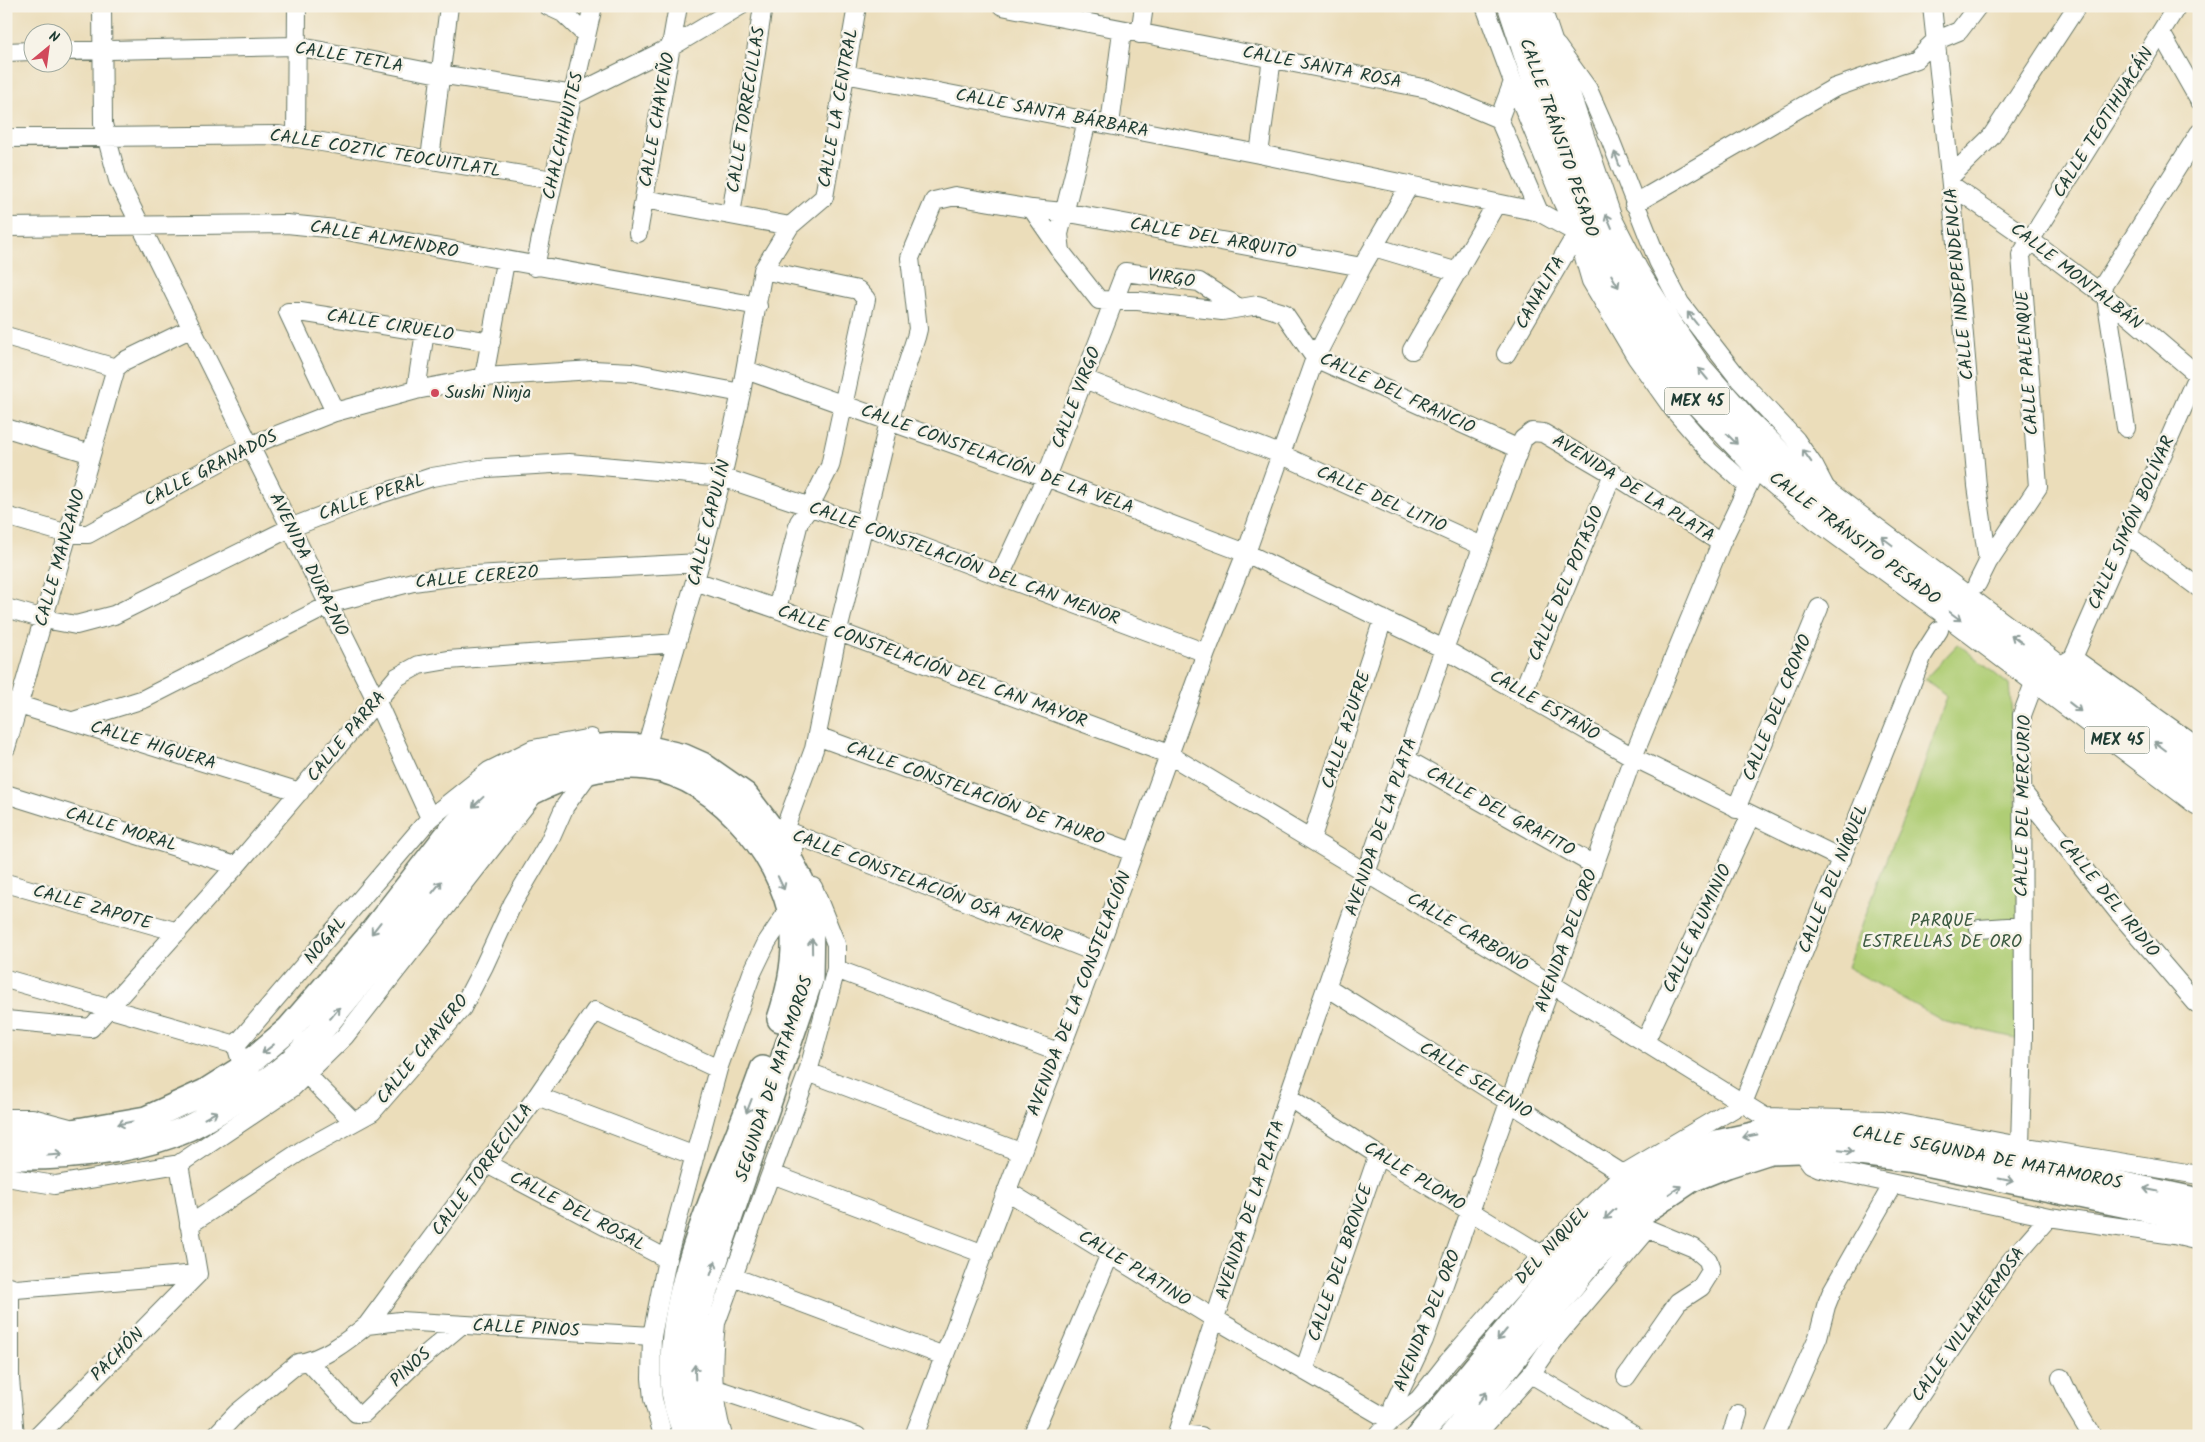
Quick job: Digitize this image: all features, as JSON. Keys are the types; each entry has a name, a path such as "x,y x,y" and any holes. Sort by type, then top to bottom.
{"main road":[{"name":"CALLE TRÁNSITO PESADO","path":"1512,6 1570,185 1600,255 1653,344 1753,476 2055,668"},
{"name":"CALLE TRÁNSITO PESADO","path":"1538,15 1608,220 1635,273 1666,324 1699,370 1744,421 1786,462 1830,499 2055,668"},
{"name":"MEX 45","path":"2055,668 2199,775"},
{"name":"MEX 45","path":"2055,668 2199,801"},
{"path":"6,1138 82,1132 146,1120 205,1092 240,1056 290,1029 367,939 446,837 474,805 498,785 541,762 592,743 642,747 684,757 702,765 739,805"},
{"path":"6,1157 79,1154 115,1149 157,1139 188,1128 299,1068 308,1045 392,960 470,845 510,806 538,789 589,773 621,766 647,767 667,771 739,805"},
{"name":"SEGUNDA DE MATAMOROS","path":"687,1314 810,980 810,917 800,881 776,841 739,805"},
{"name":"SEGUNDA DE MATAMOROS","path":"687,1314 683,1288 703,1227 760,1076 793,974 794,936 776,841"},
{"name":"CALLE SEGUNDA DE MATAMOROS","path":"1452,1436 1590,1261 1637,1216 1692,1179 1726,1164 1795,1142 1842,1130 1906,1140 2199,1201"},
{"name":"CALLE SEGUNDA DE MATAMOROS","path":"1419,1436 1554,1273 1594,1229 1633,1192 1674,1165 1717,1142 1758,1134 1827,1149 1907,1159 2199,1220"},
{"path":"687,1314 674,1340 674,1382 678,1410 687,1436"},
{"path":"687,1314 694,1376 705,1424 711,1436"}],"street":[{"name":"AVENIDA DURAZNO","path":"102,6 103,124 118,180 377,702 430,818"},
{"path":"296,138 297,6"},
{"path":"430,159 448,6"},
{"path":"548,6 563,13 586,35"},
{"name":"CHALCHIHUITES","path":"535,267 593,6"},
{"name":"CALLE CHAVEÑO","path":"638,233 678,6"},
{"path":"574,95 670,47 740,6"},
{"name":"CALLE TORRECILLAS","path":"731,215 763,6"},
{"name":"CALLE LA CENTRAL","path":"758,306 764,270 790,226 824,197 857,6"},
{"name":"CALLE SANTA ROSA","path":"1002,6 1122,31 1428,89 1498,119"},
{"path":"1140,34 1144,6"},
{"path":"1485,6 1513,82 1577,233 1591,281 1636,357 1673,409 1710,452 1753,476"},
{"name":"CALLE INDEPENDENCIA","path":"1932,6 1951,181 1977,486 1988,562"},
{"path":"1634,204 1834,88 1916,59 1936,41 1959,32 1978,6"},
{"path":"1951,181 1990,137 2077,6"},
{"name":"CALLE TEOTIHUACÁN","path":"2030,240 2177,6"},
{"path":"1538,15 1588,89 1610,139 1658,262 1680,303 1739,379 1796,440 1814,466 1830,499"},
{"path":"1110,125 1122,31"},
{"path":"2161,33 2199,100"},
{"name":"CALLE TETLA","path":"72,51 296,46 439,74 574,95"},
{"path":"6,52 22,52"},
{"path":"1259,154 1272,58"},
{"name":"CALLE SANTA BÁRBARA","path":"845,74 1259,154 1540,212 1577,233 1600,255"},
{"path":"1513,82 1498,119 1540,212"},
{"path":"1061,252 1059,234 1086,121"},
{"path":"2126,428 2103,295 2199,133"},
{"name":"CALLE COZTIC TEOCUITLATL","path":"6,138 279,135 553,180"},
{"name":"CALLE MONTALBÁN","path":"1951,181 2103,295 2198,374"},
{"name":"AVENIDA DE LA CONSTELACIÓN","path":"914,1436 1097,953 1168,754 1246,553 1315,358 1362,267 1409,186"},
{"name":"CALLE DEL ARQUITO","path":"889,421 918,329 910,258 934,201 955,196 1032,209 1064,212 1362,267"},
{"name":"CALLE TORRECILLAS","path":"644,199 790,226"},
{"path":"1412,350 1496,204"},
{"path":"1032,209 1061,252"},
{"name":"CALLE ALMENDRO","path":"6,227 287,224 336,229 505,262 758,306"},
{"name":"CANALITA","path":"1506,354 1577,233"},
{"name":"CALLE PALENQUE","path":"1988,562 2038,488 2021,255 2030,240"},
{"path":"1374,247 1458,272"},
{"name":"CALLE DEL FRANCIO","path":"1061,252 1099,300 1138,301 1222,311 1258,305 1284,313 1315,358 1519,449"},
{"path":"484,377 505,262"},
{"path":"764,270 858,290 866,299 830,466 809,508 798,522 777,609"},
{"name":"CALLE VIRGO","path":"1000,576 1046,477 1125,272"},
{"name":"VIRGO","path":"1125,272 1199,282 1239,308"},
{"name":"CALLE CAPULÍN","path":"649,737 695,581 722,477 758,306"},
{"name":"CALLE CIRUELO","path":"335,412 288,312 300,312 491,342"},
{"path":"6,336 116,368 124,361 192,328"},
{"path":"416,390 425,332"},
{"name":"CALLE MANZANO","path":"6,748 12,703 44,619 116,368"},
{"name":"CALLE GRANADOS","path":"68,534 88,534 249,446 335,412 416,390 484,377 593,370 632,372 741,393"},
{"name":"CALLE CONSTELACIÓN DE LA VELA","path":"746,370 843,403 1046,477 1246,553"},
{"name":"CALLE SIMÓN BOLÍVAR","path":"2055,668 2126,534 2198,374"},
{"name":"CALLE DEL LITIO","path":"1084,379 1280,454 1482,546"},
{"path":"776,841 814,749 838,632 889,421"},
{"path":"6,428 92,454"},
{"name":"AVENIDA DE LA PLATA","path":"1177,1435 1288,1097 1444,649 1523,439 1532,432 1542,434 1613,474 1721,543"},
{"name":"CALLE PERAL","path":"6,608 44,619 76,625 114,616 290,528 359,501 432,477 487,468 569,463 722,477"},
{"name":"CALLE DEL POTASIO","path":"1522,693 1613,474"},
{"name":"AVENIDA DEL ORO","path":"1391,1421 1394,1404 1424,1340 1633,757 1721,543 1753,476"},
{"name":"CALLE CONSTELACIÓN DEL CAN MENOR","path":"722,477 809,508 864,525 1206,653"},
{"path":"6,516 68,534"},
{"path":"2126,534 2198,586"},
{"name":"CALLE ESTAÑO","path":"1246,553 1444,649 1633,757 1842,859"},
{"path":"1977,584 1988,562"},
{"name":"CALLE CEREZO","path":"72,722 144,699 329,606 413,582 456,576 700,563"},
{"name":"CALLE CONSTELACIÓN DEL CAN MAYOR","path":"695,581 777,609 1168,754"},
{"name":"CALLE DEL CROMO","path":"1744,812 1819,608"},
{"name":"CALLE AZUFRE","path":"1311,840 1383,619"},
{"name":"CALLE DEL NÍQUEL","path":"1743,1103 1923,654 1939,630"},
{"name":"CALLE PARRA","path":"6,1020 91,1028 236,866 397,677 419,665 448,660 677,643"},
{"path":"2055,668 2199,748"},
{"name":"CALLE DEL MERCURIO","path":"2020,1146 2023,1036 2022,715 2055,668"},
{"name":"CALLE HIGUERA","path":"12,703 300,792"},
{"name":"CALLE CONSTELACIÓN DE TAURO","path":"817,736 1134,852"},
{"path":"430,818 489,771 533,749 649,737 696,752 745,785 766,807 776,841 806,871 836,944 836,969 808,1072 716,1323 713,1355 713,1388 717,1415 723,1436"},
{"name":"CALLE CARBONO","path":"1168,754 1551,984 1743,1103 1795,1142 1811,1164 1820,1168 2049,1217 2174,1235 2199,1241"},
{"name":"CALLE DEL GRAFITO","path":"1406,759 1594,865"},
{"name":"CALLE CHAVERO","path":"189,1225 301,1151 372,1112 462,1008 484,966 512,903 549,842 565,806 589,773"},
{"name":"CALLE DEL IRIDIO","path":"2022,792 2118,912 2196,1003"},
{"name":"CALLE MORAL","path":"6,794 236,866"},
{"name":"CALLE ALUMINIO","path":"1645,1042 1744,812"},
{"name":"NOGAL","path":"240,1056 430,818"},
{"name":"CALLE CONSTELACIÓN OSA MENOR","path":"776,841 1097,953"},
{"name":"CALLE ZAPOTE","path":"6,883 178,932"},
{"path":"663,1436 651,1378 652,1336 667,1259 718,1069 752,973 767,942 790,908"},
{"path":"1979,929 2022,926"},
{"path":"836,969 1058,1052"},
{"path":"6,979 109,1009 240,1056"},
{"name":"CALLE SELENIO","path":"1327,987 1623,1174"},
{"name":"CALLE TORRECILLA","path":"215,1436 237,1413 298,1363 309,1362 346,1341 367,1326 537,1096 594,1011 718,1069"},
{"path":"6,1177 55,1185 179,1164 292,1088 299,1068 354,1122"},
{"path":"808,1072 1020,1152"},
{"path":"537,1096 695,1156"},
{"name":"CALLE PLOMO","path":"1288,1097 1542,1256"},
{"name":"DEL NIQUEL","path":"1377,1436 1391,1421 1419,1399 1448,1362 1542,1256 1623,1174 1743,1103"},
{"path":"6,1118 32,1118 82,1132"},
{"path":"1765,1118 1883,1120 2020,1146 2199,1175"},
{"name":"CALLE DEL BRONCE","path":"1304,1371 1378,1155"},
{"path":"15,1436 8,1379 8,1287 16,1288 198,1274 179,1164"},
{"name":"CALLE DEL ROSAL","path":"487,1164 667,1259"},
{"path":"772,1174 984,1254"},
{"path":"1774,1436 1818,1337 1832,1290 1893,1184"},
{"name":"CALLE PLATINO","path":"1007,1191 1215,1320 1391,1421"},
{"name":"CALLE VILLAHERMOSA","path":"1893,1436 2008,1264 2049,1217"},
{"path":"1484,1433 1532,1374 1558,1335 1648,1229 1694,1248 1708,1260 1711,1271 1701,1287 1678,1302 1626,1377"},
{"path":"1032,1436 1110,1254"},
{"path":"1558,1335 1590,1261"},
{"name":"PACHÓN","path":"38,1436 198,1274"},
{"path":"733,1277 944,1356"},
{"name":"CALLE TORRECILLA","path":"367,1326 400,1321"},
{"name":"CALLE PINOS","path":"400,1321 652,1336"},
{"name":"PINOS","path":"309,1362 356,1413 364,1413 418,1361 461,1325"},
{"path":"1532,1374 1635,1436"},
{"path":"2061,1378 2074,1406 2092,1436"},
{"path":"713,1388 857,1436"},
{"path":"1731,1436 1738,1414"},
{"path":"1177,1435 1201,1436"}],"green space":[{"name":"PARQUE ESTRELLAS DE ORO","path":"1958,644 2009,685 2015,742 2020,1039 1945,1022 1847,967 1887,857 1912,800 1947,696 1925,679"}],"place":[{"name":"Sushi Ninja","path":"435,393"}]}
